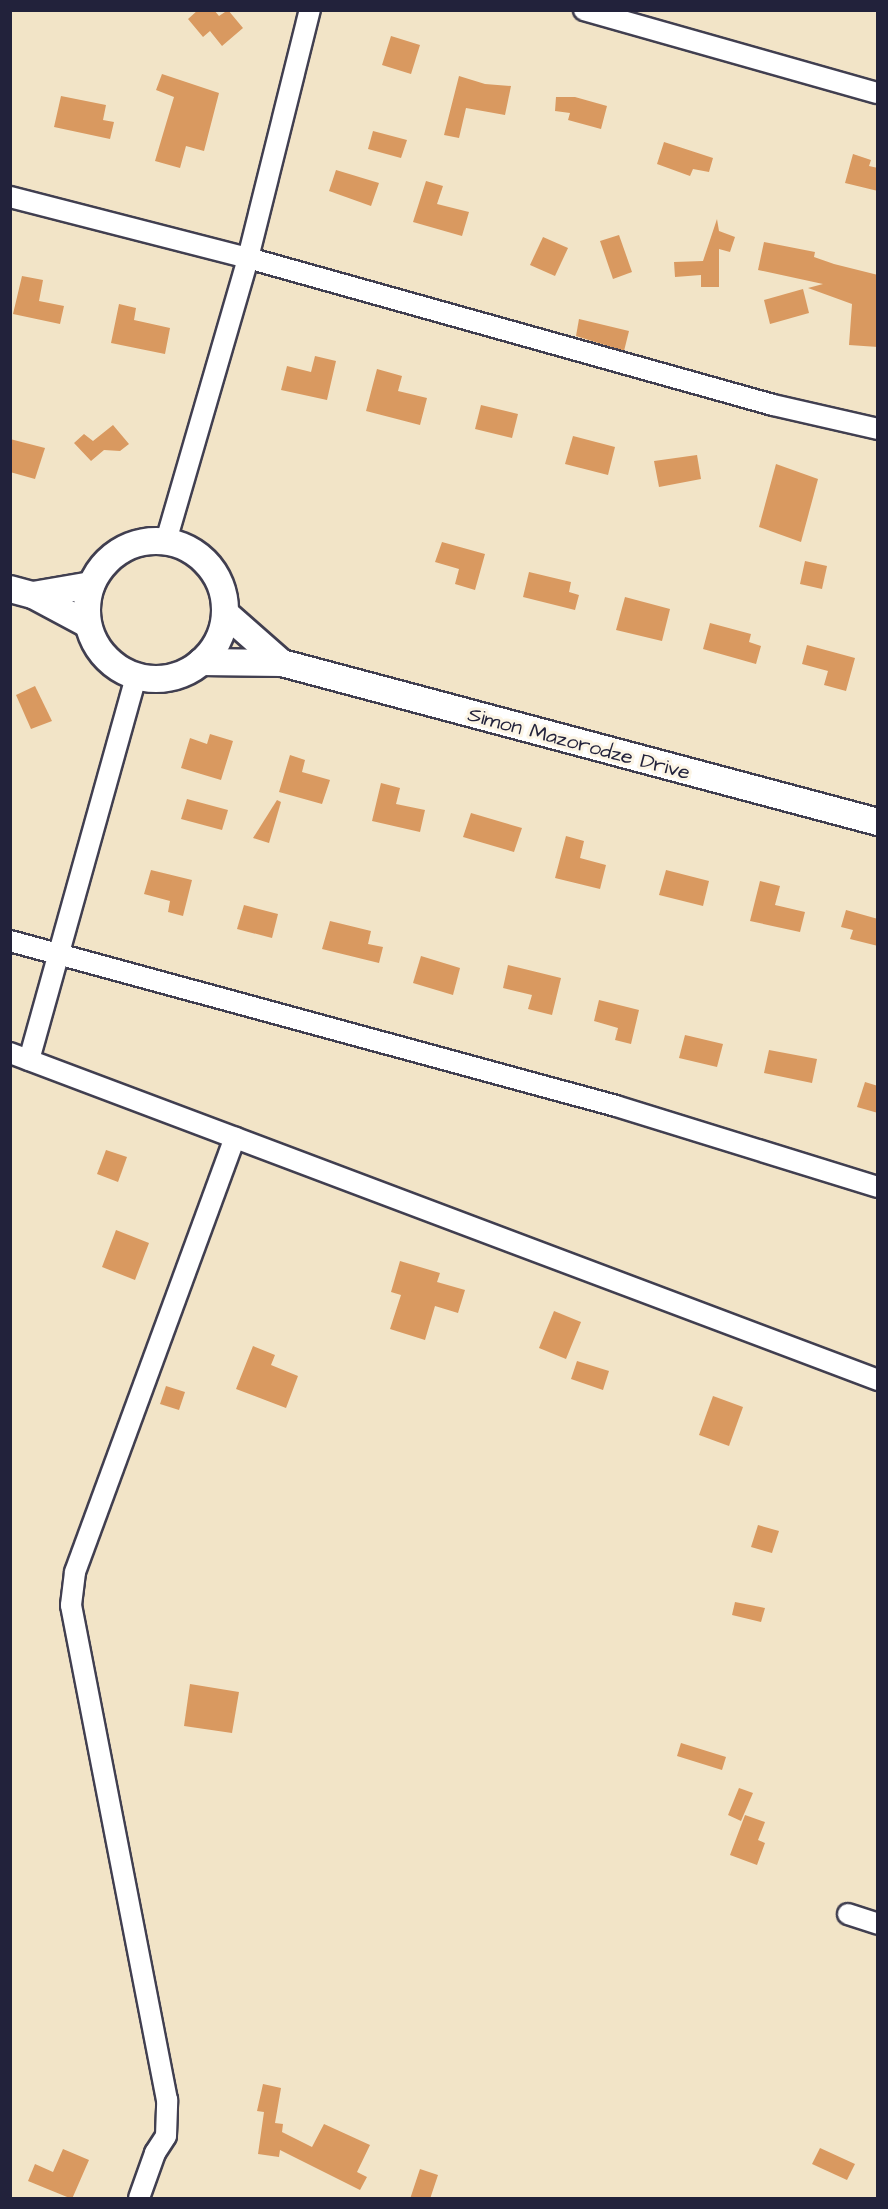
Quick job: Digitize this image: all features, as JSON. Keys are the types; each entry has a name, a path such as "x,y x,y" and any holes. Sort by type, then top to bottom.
{"street":[{"path":"166,541 248,258 310,10"},
{"path":"584,10 878,93"},
{"path":"10,197 248,258 773,405 878,429"},
{"name":"Simon Mazorodze Drive","path":"147,541 166,541 190,549 210,566 222,588 225,613 214,648 201,662 171,677 136,676 114,665 97,647 87,624 91,585 112,555 147,541"},
{"path":"22,592 91,585"},
{"path":"22,592 87,624"},
{"name":"Simon Mazorodze Drive","path":"225,613 282,663"},
{"name":"Simon Mazorodze Drive","path":"201,662 282,663 878,822"},
{"path":"136,676 56,953 20,1057 878,1380"},
{"path":"10,941 616,1106 878,1187"},
{"path":"138,2199 155,2153 166,2136 167,2100 71,1605 75,1572 235,1138"},
{"path":"848,1914 878,1924"}],"building":[{"path":"198,10 214,10 219,16 228,10 243,28 222,46 210,31 203,37 188,19"},
{"path":"391,36 420,45 411,74 382,65"},
{"path":"162,74 219,93 204,151 186,146 180,168 155,161 174,97 156,90"},
{"path":"459,76 485,84 511,86 505,115 466,108 459,138 444,135"},
{"path":"61,96 106,105 103,120 114,122 110,139 54,127"},
{"path":"556,97 575,97 607,106 601,129 568,120 570,113 555,111"},
{"path":"373,131 407,140 401,158 368,149"},
{"path":"664,142 713,158 709,172 693,169 690,176 657,164"},
{"path":"853,154 871,160 869,166 878,168 878,191 845,183"},
{"path":"336,170 379,183 371,206 329,191"},
{"path":"426,181 443,186 437,204 469,212 462,236 413,222"},
{"path":"717,219 719,231 735,237 730,252 719,249 719,287 701,287 701,275 675,277 674,262 703,261"},
{"path":"619,235 632,272 613,279 600,241"},
{"path":"543,237 568,248 555,276 530,265"},
{"path":"764,242 815,252 814,257 878,275 878,347 849,345 852,304 808,288 823,284 758,270"},
{"path":"22,276 43,280 39,301 64,306 60,324 13,314"},
{"path":"803,289 809,313 770,324 764,300"},
{"path":"119,304 136,308 134,320 170,328 165,354 111,343"},
{"path":"579,319 629,331 624,351 576,336"},
{"path":"315,356 336,361 327,400 281,390 287,366 311,372"},
{"path":"377,369 402,376 398,391 427,398 420,425 366,411"},
{"path":"481,405 518,414 512,438 475,429"},
{"path":"113,425 129,444 120,451 104,450 91,461 74,443 84,434 93,441"},
{"path":"573,436 615,447 608,475 565,464"},
{"path":"10,439 45,448 35,479 10,472"},
{"path":"697,455 701,479 659,487 654,461"},
{"path":"776,464 818,479 801,542 759,527"},
{"path":"442,542 485,554 475,590 455,584 459,569 435,562"},
{"path":"805,561 827,566 822,589 800,584"},
{"path":"529,572 571,582 569,592 579,595 575,610 523,597"},
{"path":"625,597 670,609 662,641 616,630"},
{"path":"710,623 751,634 749,642 761,646 756,664 703,649"},
{"path":"807,645 855,658 846,691 824,685 828,671 802,664"},
{"path":"35,686 52,721 31,729 16,695"},
{"path":"210,734 233,741 221,780 181,768 190,738 207,744"},
{"path":"290,755 305,760 302,772 330,780 322,804 279,792"},
{"path":"381,783 400,788 396,804 425,810 420,832 372,821"},
{"path":"187,799 228,810 222,830 181,819"},
{"path":"277,800 281,802 269,843 253,838"},
{"path":"471,813 522,828 514,852 463,837"},
{"path":"566,836 584,841 580,858 606,865 600,889 555,878"},
{"path":"151,870 192,880 183,916 168,912 170,901 144,894"},
{"path":"666,870 709,881 703,906 659,895"},
{"path":"760,881 780,886 775,905 805,912 800,932 750,921"},
{"path":"244,905 278,914 272,938 237,929"},
{"path":"846,910 878,919 878,946 850,939 853,930 841,927"},
{"path":"330,921 371,931 368,944 383,947 379,963 322,949"},
{"path":"421,956 460,968 453,995 413,983"},
{"path":"508,965 561,978 552,1015 528,1009 532,995 503,988"},
{"path":"599,1000 639,1010 631,1044 615,1040 618,1028 594,1021"},
{"path":"685,1035 723,1044 717,1067 679,1058"},
{"path":"769,1050 817,1059 812,1083 764,1073"},
{"path":"865,1082 878,1086 878,1113 857,1107"},
{"path":"106,1150 127,1157 118,1182 97,1174"},
{"path":"116,1230 149,1243 135,1280 102,1267"},
{"path":"400,1261 440,1273 437,1282 465,1290 458,1313 435,1306 425,1340 390,1329 401,1295 391,1292"},
{"path":"554,1311 581,1322 566,1359 539,1348"},
{"path":"253,1346 275,1355 271,1365 298,1376 286,1408 236,1389"},
{"path":"577,1361 609,1371 603,1390 571,1379"},
{"path":"166,1386 185,1392 179,1410 160,1404"},
{"path":"713,1396 743,1407 729,1446 699,1435"},
{"path":"758,1525 779,1531 772,1553 751,1547"},
{"path":"735,1602 765,1608 761,1622 732,1615"},
{"path":"190,1684 239,1692 232,1733 184,1726"},
{"path":"681,1743 726,1757 722,1770 677,1756"},
{"path":"739,1788 753,1793 741,1821 728,1815"},
{"path":"745,1815 765,1822 758,1840 765,1843 757,1865 730,1855"},
{"path":"263,2084 281,2088 275,2123 283,2124 282,2132 312,2147 324,2124 370,2145 357,2172 367,2177 360,2190 280,2150 279,2157 258,2154 264,2112 257,2111"},
{"path":"820,2148 855,2164 847,2180 812,2164"},
{"path":"63,2149 89,2160 72,2199 28,2181 35,2164 53,2172"},
{"path":"420,2169 438,2175 430,2199 410,2199"}]}
